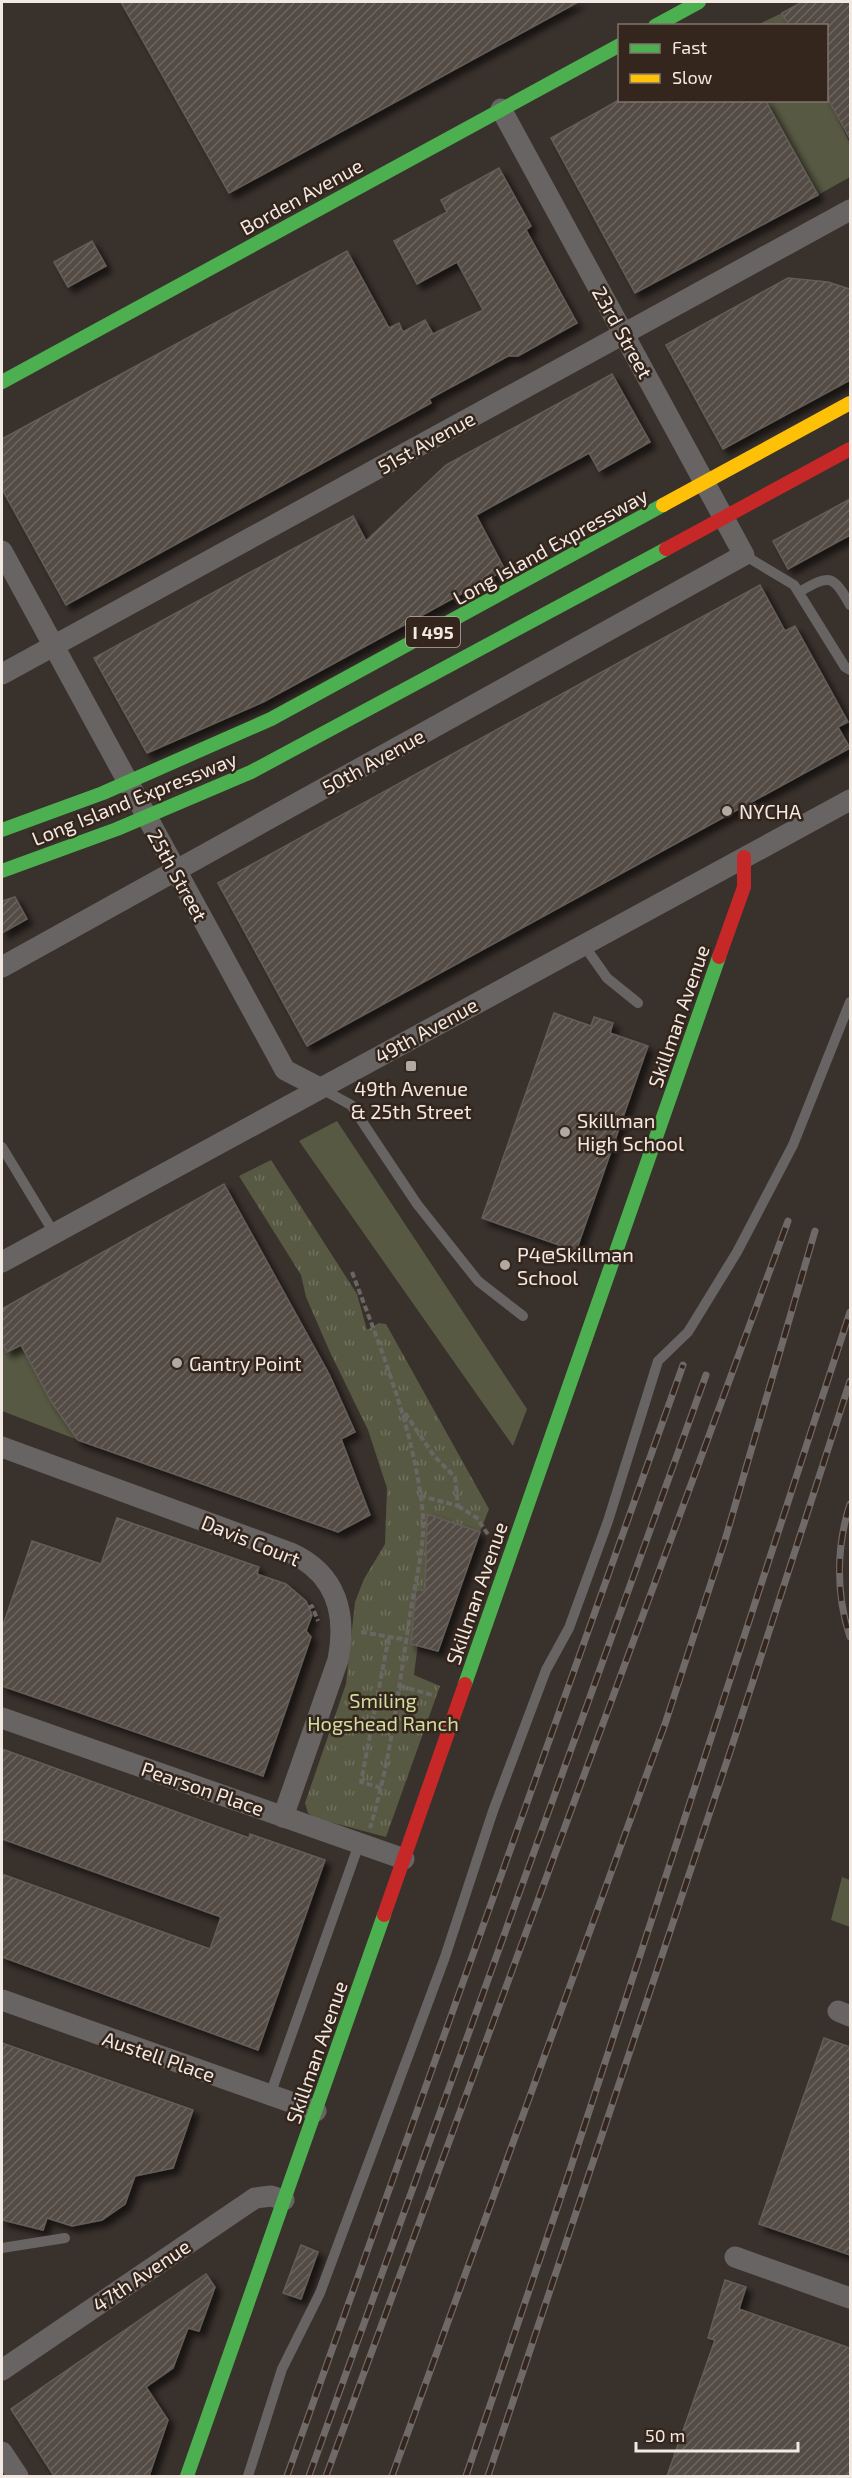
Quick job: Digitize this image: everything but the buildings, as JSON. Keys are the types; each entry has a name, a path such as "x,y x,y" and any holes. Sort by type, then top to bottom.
{"main road":[{"path":"659,24 699,2"},
{"name":"Borden Avenue","path":"2,382 618,46"},
{"name":"Long Island Expressway","path":"2,830 103,793 271,718 850,403"},
{"name":"Long Island Expressway","path":"2,871 159,813 268,763 380,705 850,449"},
{"name":"Skillman Avenue","path":"187,2476 744,886 744,857"}],"street":[{"name":"23rd Street","path":"501,109 744,555"},
{"name":"51st Avenue","path":"2,674 850,210"},
{"name":"25th Street","path":"2,551 285,1070 320,1088"},
{"name":"50th Avenue","path":"2,967 744,555"},
{"name":"49th Avenue","path":"2,1262 850,800"},
{"name":"Davis Court","path":"2,1448 300,1557 324,1576 336,1593 342,1614 342,1635 333,1677 283,1817"},
{"name":"Pearson Place","path":"2,1718 404,1859"},
{"name":"Austell Place","path":"2,2000 316,2111"},
{"name":"47th Avenue","path":"2,2370 255,2198 271,2196 284,2200"},
{"path":"735,2258 850,2298"},
{"path":"2,2452 18,2476"}],"lane":[{"path":"744,555 794,585 845,667 850,670"},
{"path":"799,592 823,579 828,579 839,584 850,605"},
{"path":"583,944 608,978 638,1003"},
{"path":"248,2476 282,2369 320,2293 445,1957 494,1811 546,1670 569,1628 608,1521 658,1360 688,1332 737,1252 792,1145 850,1002"},
{"path":"320,1088 351,1105 417,1204 478,1281 523,1316"},
{"path":"2,1147 54,1233"},
{"path":"270,2095 362,1845"},
{"path":"2,2248 65,2238"}],"path":[{"path":"352,1272 402,1409 421,1496 421,1553 408,1640 381,1788 362,1845"},
{"path":"402,1409 434,1456 455,1478 458,1506"},
{"path":"421,1496 458,1506 477,1518 491,1539"},
{"path":"309,1608 312,1606 318,1621 321,1620"},
{"path":"342,1635 363,1632 408,1640"},
{"path":"381,1788 361,1782 389,1636"},
{"path":"400,1686 436,1696"}],"green space":[{"path":"782,13 788,24 759,24"},
{"path":"828,99 850,143 850,177 818,195 766,102 828,102"},
{"path":"337,1121 527,1409 513,1446 299,1141"},
{"name":"Smiling Hogshead Ranch","path":"271,1160 357,1294 367,1330 379,1323 386,1324 489,1509 480,1532 427,1514 427,1571 414,1675 440,1686 386,1837 315,1818 308,1813 305,1803 346,1684 355,1602 364,1579 385,1544 387,1488 368,1430 306,1297 301,1275 239,1176"},
{"path":"2,1343 7,1352 21,1345 78,1440 2,1411"},
{"path":"842,1877 850,1880 850,1927 831,1920"}],"railway":[{"path":"326,2476 788,1221"},
{"path":"392,2476 665,1724 725,1540 815,1231"},
{"path":"466,2476 567,2179 850,1312"},
{"path":"287,2476 683,1365"},
{"path":"309,2476 706,1375"},
{"path":"488,2476 732,1746 850,1381"},
{"path":"850,1504 840,1554 842,1605 850,1637"}],"traffic: fast":[{"path":"659,24 699,2"},
{"path":"2,382 618,46"},
{"path":"2,830 103,793 271,719 663,505"},
{"path":"2,871 117,829 251,772 666,549"},
{"path":"465,1684 719,957"},
{"path":"187,2476 384,1915"}],"traffic: jam":[{"path":"666,549 850,449"},
{"path":"719,957 744,887 744,857"},
{"path":"384,1915 465,1684"}],"traffic: slow":[{"path":"663,505 850,403"}],"place":[{"name":"NYCHA","path":"727,811"},
{"name":"49th Avenue & 25th Street","path":"411,1066"},
{"name":"Skillman High School","path":"565,1132"},
{"name":"P4@Skillman School","path":"505,1265"},
{"name":"Gantry Point","path":"177,1363"}]}
